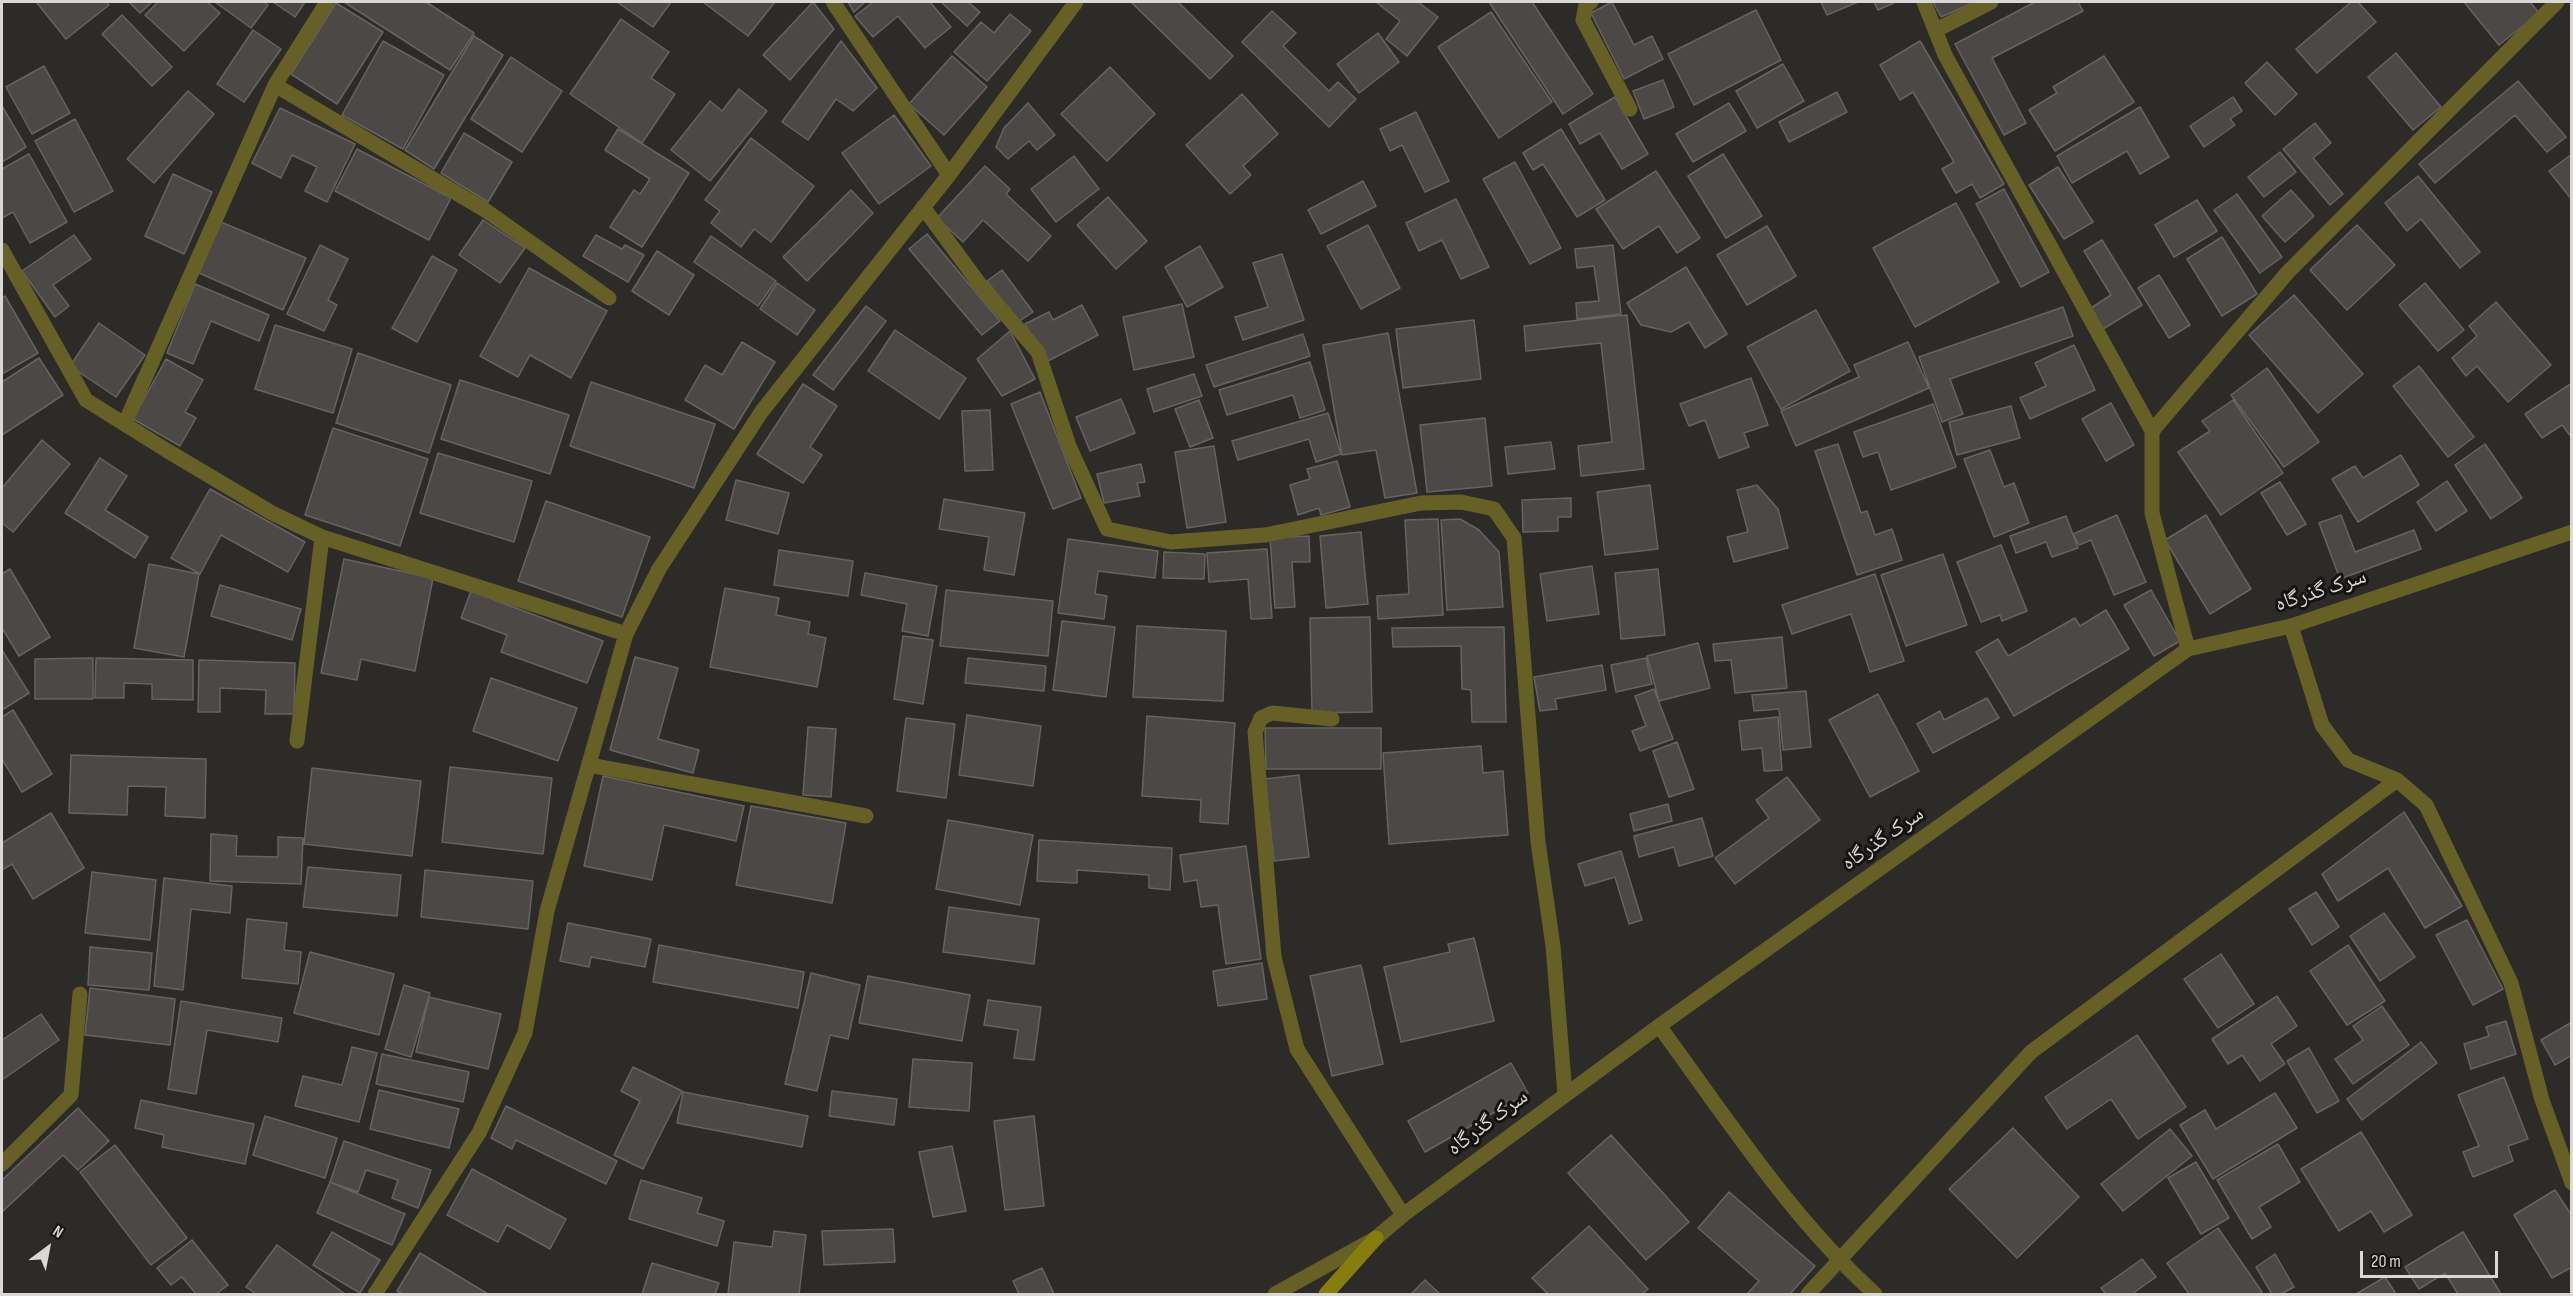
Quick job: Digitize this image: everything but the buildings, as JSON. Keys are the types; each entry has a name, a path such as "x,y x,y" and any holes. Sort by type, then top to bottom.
{"main road":[{"path":"1326,1294 1376,1238"}],"street":[{"path":"125,423 275,85 327,2"},
{"path":"833,2 949,174"},
{"path":"375,1294 479,1133 525,1034 548,911 626,634 659,569 762,411 924,207 1076,2"},
{"path":"1591,2 1587,4 1583,20 1630,109"},
{"path":"1924,2 1945,55 2152,431 2152,513 2188,649"},
{"path":"1935,30 1991,2"},
{"path":"2152,431 2288,272 2552,3"},
{"path":"275,85 485,210 609,298"},
{"path":"924,207 981,285 1038,352 1069,446 1107,529 1171,542 1265,536 1421,503 1461,502 1494,508 1514,538 1538,842 1553,946 1565,1094"},
{"path":"2,250 86,400 166,450 272,513 322,537 626,634"},
{"name":"سرک گذرگاه","path":"1275,1294 1376,1238 1402,1215 1565,1094 2188,649 2291,626 2571,532"},
{"path":"297,741 322,537"},
{"path":"2291,626 2322,724 2348,760 2397,780 2426,805 2511,983 2542,1100 2571,1183"},
{"path":"1332,719 1272,713 1261,718 1255,732 1274,957 1297,1048 1402,1215"},
{"path":"589,765 866,816"},
{"path":"1808,1294 2031,1052 2397,780"},
{"path":"2,1164 71,1095 80,994"},
{"path":"1659,1026 1786,1200 1838,1261 1875,1294"}]}
